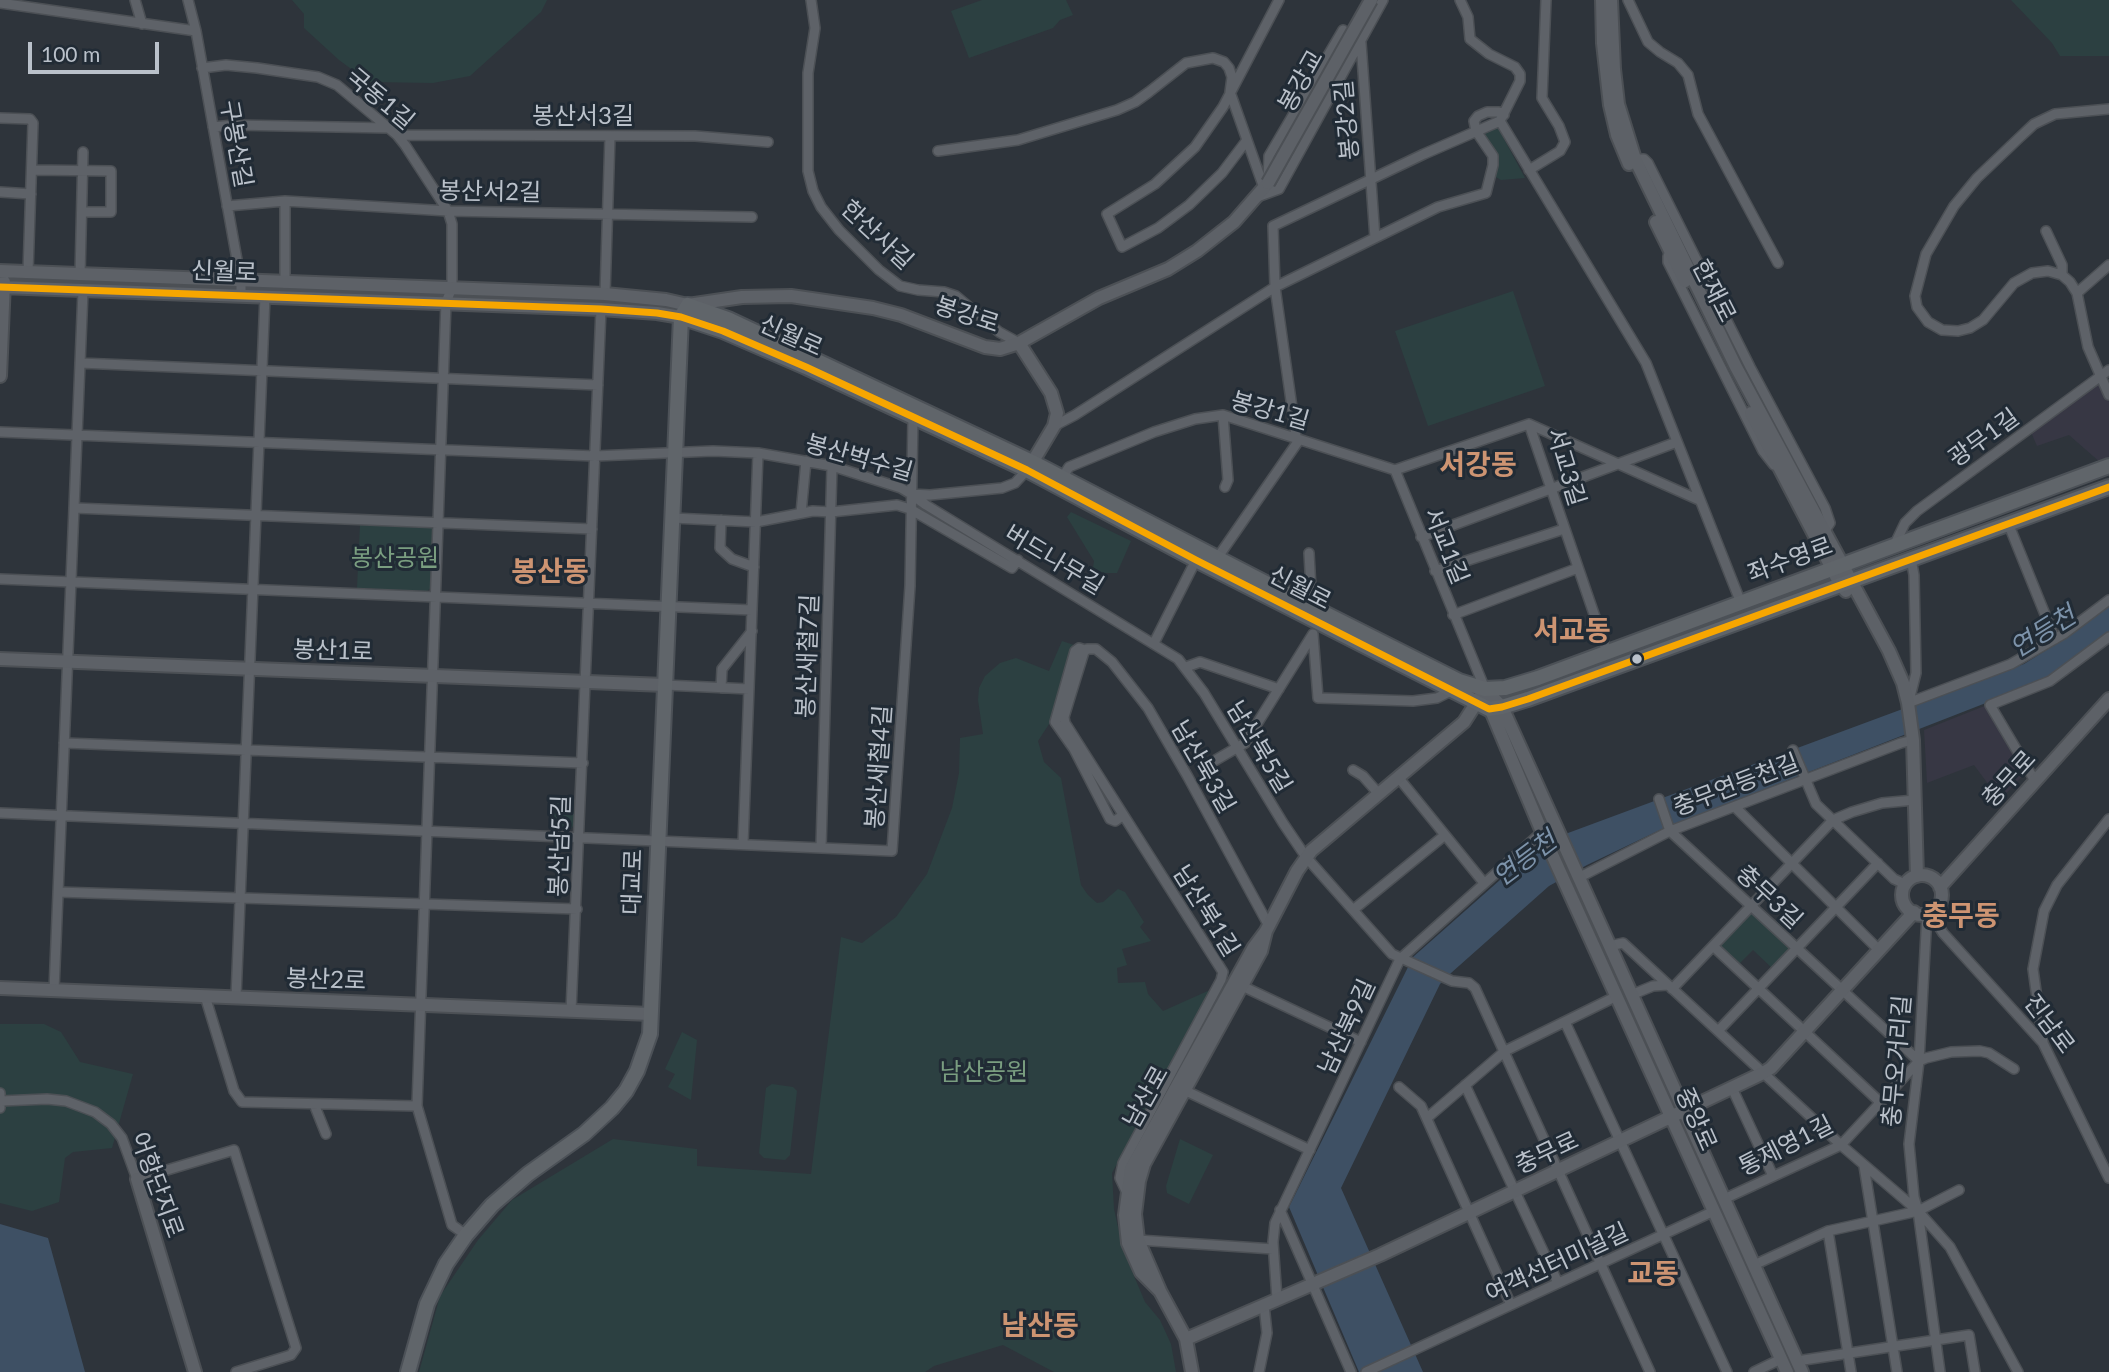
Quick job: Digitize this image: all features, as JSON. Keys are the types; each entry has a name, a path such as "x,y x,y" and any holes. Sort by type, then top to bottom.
{"main road":[{"name":"신월로","path":"684,311 913,417 1062,478 1459,681 1485,689"},
{"name":"신월로","path":"684,311 728,319 1030,466 1317,629 1489,707"},
{"name":"대교로","path":"408,1372 427,1304 446,1264 466,1235 492,1205 528,1174 584,1134 619,1100 632,1082 650,1034 674,453 684,311"},
{"name":"좌수영로","path":"1485,689 1523,683 2109,466"},
{"name":"좌수영로","path":"1489,707 1770,610 2109,486"},
{"path":"1938,530 1943,547"},
{"path":"1763,594 1770,610"}],"street":[{"path":"135,0 142,24"},
{"name":"구봉산길","path":"188,0 241,282 241,295"},
{"name":"한산사길","path":"811,0 815,28 808,73 808,164 810,184 821,207 839,230 879,270 900,286 956,296 999,331 1019,343"},
{"path":"1247,140 1200,196 1165,223 1122,247 1107,214 1154,184 1188,156 1218,116 1279,0"},
{"name":"봉강교","path":"1263,189 1371,0"},
{"path":"1263,189 1269,156 1343,30 1361,41 1382,0"},
{"path":"1460,0 1468,17 1471,39 1489,54 1512,64 1520,74 1520,81 1502,118 1529,170 1636,343 1654,381 1741,603"},
{"path":"1529,170 1560,151 1565,142 1542,97 1546,0"},
{"name":"한재로","path":"1602,0 1605,73 1615,128 1627,162 1779,468 1845,583"},
{"name":"한재로","path":"1611,0 1618,104 1635,159 1736,367 1824,532 1837,567"},
{"path":"1628,0 1648,42 1678,63 1688,75 1698,114 1778,263"},
{"path":"0,3 195,31"},
{"name":"봉강2길","path":"1263,189 1279,188 1361,41"},
{"name":"봉강2길","path":"1361,41 1375,238"},
{"path":"938,150 1018,140 1117,110 1135,102 1182,65 1198,59 1213,58 1227,64 1231,72 1230,92 1263,189"},
{"name":"국동1길","path":"202,68 236,66 326,79 393,132 413,155 448,211 452,223 452,288 446,302"},
{"path":"2109,109 2071,111 2044,118 2034,124 1977,178 1954,206 1930,246 1920,272 1915,300 1924,317 1934,327 1942,330 1963,330 1983,320 2019,279 2040,272 2062,275 2077,293 2088,347 2105,373 2109,395"},
{"path":"0,118 32,120 28,272"},
{"name":"봉강2길","path":"1297,439 1275,287 1274,224 1502,118"},
{"name":"봉산서3길","path":"213,127 234,125 393,132 695,136 768,142"},
{"path":"1055,426 1275,287 1438,207 1486,193 1493,156 1476,131"},
{"path":"604,294 610,136"},
{"path":"80,275 83,152"},
{"path":"32,170 111,172 111,212 82,212"},
{"name":"봉강로","path":"684,311 766,295 818,298 901,315 990,349 1000,349 1019,343 1087,304 1168,270 1218,236 1263,189"},
{"path":"0,192 31,194"},
{"path":"285,201 285,283"},
{"name":"봉산서2길","path":"227,206 285,201 448,211 752,217"},
{"path":"2046,231 2062,265 2062,275"},
{"path":"2077,293 2109,265"},
{"path":"0,376 2,271"},
{"name":"신월로","path":"2,271 604,294 666,300 684,311"},
{"name":"신월로","path":"2,288 446,302 657,313 684,311"},
{"path":"54,990 83,291"},
{"path":"236,998 265,296"},
{"path":"446,302 416,1106 452,1225 466,1235"},
{"name":"봉산남5길","path":"571,1011 601,309"},
{"path":"1019,343 1053,398 1057,413 1055,426 1030,466"},
{"path":"80,363 598,385"},
{"name":"광무1길","path":"1894,546 1905,523 1917,511 2105,373"},
{"path":"1223,415 1228,480 1225,487"},
{"name":"봉강1길","path":"1062,478 1069,467 1154,432 1183,422 1223,415 1395,470"},
{"name":"봉산새철4길","path":"0,813 891,850 910,586 913,417"},
{"path":"1395,470 1529,425"},
{"name":"서교3길","path":"1529,425 1699,500"},
{"name":"서교3길","path":"1529,425 1607,652"},
{"name":"봉산벅수길","path":"0,432 595,456 713,451 758,453 832,466 893,485 911,494 937,495 997,489 1015,482 1030,466"},
{"path":"1218,557 1294,448 1297,439"},
{"path":"1421,537 1677,442"},
{"path":"743,844 758,453"},
{"path":"801,513 806,461"},
{"name":"봉산새철7길","path":"821,848 832,466"},
{"name":"서교1길","path":"1395,470 1485,689"},
{"name":"버드나무길","path":"911,494 1178,659"},
{"path":"673,518 756,522 801,513 890,505 910,509 1012,568 1018,560"},
{"path":"74,508 592,528"},
{"path":"721,520 720,548 732,559 754,567"},
{"path":"2008,523 2055,639"},
{"path":"1435,572 1564,528"},
{"path":"1309,553 1312,607"},
{"path":"1908,703 1916,673 1914,570 1911,559"},
{"path":"1154,643 1196,560"},
{"path":"1453,615 1578,568"},
{"path":"0,579 752,610"},
{"path":"1845,583 1871,619 1897,668 1908,703 1913,740 1917,876"},
{"path":"1908,703 2011,664 2055,639 2109,600"},
{"path":"1214,761 1245,743 1317,629"},
{"path":"1317,629 1318,698 1413,701 1437,698 1451,691"},
{"path":"721,688 722,669 752,631"},
{"path":"2035,781 1990,705 2049,681 2109,637"},
{"name":"남산북3길","path":"1122,816 1115,821 1110,819 1074,749 1055,722 1075,651 1079,648 1084,651 1091,648 1108,657 1147,708 1188,776 1268,928"},
{"name":"봉산1로","path":"0,659 665,685"},
{"name":"남산북5길","path":"1178,659 1186,667 1306,857 1392,954 1404,960"},
{"path":"1186,667 1200,662 1279,689"},
{"path":"665,685 749,689"},
{"path":"1485,689 1489,707 1548,834 1609,946 1800,1366 1848,1353 1969,1335 1975,1372"},
{"name":"충무로","path":"1940,887 2109,699"},
{"name":"남산로","path":"1160,1291 1141,1272 1131,1252 1125,1228 1126,1193 1135,1160 1254,947 1268,928 1306,857 1317,844 1464,722 1489,707"},
{"name":"충무연등천길","path":"1572,881 1670,831 1913,740"},
{"path":"64,743 583,763"},
{"path":"1793,750 1816,804 1894,879 1905,884"},
{"path":"1353,770 1363,776 1378,793"},
{"path":"1398,777 1484,883"},
{"path":"1659,799 1670,831"},
{"path":"1631,995 1653,986 1670,987 1713,946 1833,820 1852,811 1882,803 1915,800"},
{"path":"1735,807 1879,950"},
{"name":"남산북1길","path":"1122,816 1195,926 1223,974 1123,1163 1120,1178 1126,1193"},
{"path":"2043,1043 2033,969 2044,911 2057,885 2109,819"},
{"name":"충무3길","path":"1670,831 1842,991"},
{"name":"남산북9길","path":"1277,1300 1273,1249 1274,1229 1280,1210 1404,960 1484,883 1548,834"},
{"path":"1353,909 1445,835"},
{"path":"1718,1031 1878,863"},
{"path":"1917,876 1931,877 1940,887 1939,904 1924,913 1908,908 1903,899 1905,884 1917,876"},
{"name":"중앙로","path":"1572,881 1617,996 1787,1372"},
{"path":"58,892 577,909"},
{"name":"충무로","path":"1313,1284 1380,1255 1763,1073 1771,1068 1879,950 1924,913"},
{"name":"진남로","path":"1924,913 2043,1043 2109,1178"},
{"name":"충무오거리길","path":"1924,913 1919,1061 1909,1144 1914,1197 1940,1372"},
{"name":"남산로","path":"1192,1372 1186,1339 1160,1291 1138,1240 1135,1209 1141,1172 1261,951 1268,928"},
{"path":"1609,946 1623,943 1864,1166 1918,1211 1950,1247 2018,1372"},
{"path":"1713,946 1880,1102"},
{"path":"1404,960 1475,988 1650,1372"},
{"path":"1242,986 1361,1042"},
{"name":"봉산2로","path":"0,988 651,1014"},
{"path":"1842,991 1919,1061 1948,1052 1980,1051 1995,1056 2014,1069"},
{"path":"205,996 239,1099 247,1103 416,1106"},
{"path":"1427,1118 1505,1051 1617,996"},
{"path":"1565,1021 1727,1372"},
{"name":"통제영1길","path":"1724,1199 1841,1145 1919,1061"},
{"path":"1465,1085 1558,1283"},
{"path":"1399,1087 1418,1102 1427,1118 1511,1305"},
{"path":"1732,1088 1773,1176"},
{"path":"1184,1090 1310,1150"},
{"name":"어항단지로","path":"0,1101 66,1101 95,1112 111,1124 122,1139 137,1179 195,1372"},
{"path":"314,1104 326,1134"},
{"path":"137,1179 229,1150 236,1152 296,1348 291,1355 236,1372"},
{"path":"1864,1166 1897,1372"},
{"path":"1754,1265 1828,1231 1918,1211 1959,1190"},
{"path":"1280,1210 1351,1372"},
{"name":"여객선터미널길","path":"1366,1372 1714,1211"},
{"path":"1828,1231 1851,1372"},
{"path":"1138,1240 1273,1249"},
{"path":"1186,1339 1313,1284"},
{"path":"1259,1372 1267,1333 1264,1305"},
{"path":"1754,1372 1781,1359"}],"shaded area":[{"path":"2096,383 2102,383 2109,402 2109,460 2101,463 2069,435 2037,446 2030,430"},
{"path":"1987,705 2027,771 2000,800 1974,765 1927,783 1924,730"}],"green space":[{"path":"292,0 547,0 541,12 470,76 433,83 369,82 339,60 304,28 304,14"},
{"path":"982,0 1066,0 1073,15 1060,20 1053,28 969,58 951,11"},
{"path":"2011,0 2109,0 2109,56 2060,56 2052,43"},
{"path":"1497,126 1525,178 1501,180 1494,176 1497,157 1485,136 1486,132"},
{"path":"1513,291 1545,386 1428,426 1395,331"},
{"path":"1071,512 1131,541 1117,573 1103,573 1093,568 1094,561 1067,517"},
{"name":"봉산공원","path":"360,525 434,528 431,588 427,591 357,588"},
{"name":"남산공원","path":"1062,641 1074,645 1051,721 1038,741 1044,762 1061,778 1081,885 1097,903 1103,902 1118,889 1125,892 1144,922 1140,927 1151,941 1122,949 1127,965 1117,968 1118,983 1145,982 1148,994 1163,1011 1210,990 1112,1173 1114,1209 1123,1250 1145,1302 1160,1320 1171,1344 1176,1372 1054,1372 1003,1345 934,1366 925,1372 419,1372 440,1296 478,1240 512,1200 613,1139 697,1149 697,1166 811,1174 841,937 862,943 896,917 927,874 952,808 959,773 960,738 983,734 978,700 979,688 985,676 1000,663 1016,658 1049,671"},
{"path":"553,797 577,798 576,822 570,830 553,829"},
{"path":"1750,911 1791,950 1773,969 1753,950 1737,966 1717,947"},
{"path":"0,1024 44,1024 61,1032 80,1062 133,1074 112,1148 73,1152 65,1158 59,1202 32,1211 0,1203"},
{"path":"682,1032 697,1040 691,1100 668,1087 675,1074 665,1069"},
{"path":"772,1084 793,1087 797,1091 790,1155 785,1160 764,1158 759,1153 766,1088"},
{"path":"1180,1139 1213,1155 1189,1204 1167,1193 1166,1186"}],"water":[{"name":"연등천","path":"2109,606 2109,634 2050,678 1660,830 1587,865 1549,886 1440,984 1341,1188 1423,1372 1359,1372 1289,1207 1413,957 1535,849 1568,833 2024,664"},
{"path":"0,1224 48,1238 85,1372 0,1372"}],"transit line":[{"path":"0,287 601,309 681,317 723,331 806,367 1027,470 1196,560 1489,709 1528,699 2109,487"}],"district":[{"name":"서강동","path":"1478,465"},
{"name":"봉산동","path":"550,572"},
{"name":"서교동","path":"1572,631"},
{"name":"충무동","path":"1961,916"},
{"name":"교동","path":"1653,1274"},
{"name":"남산동","path":"1040,1326"}]}
